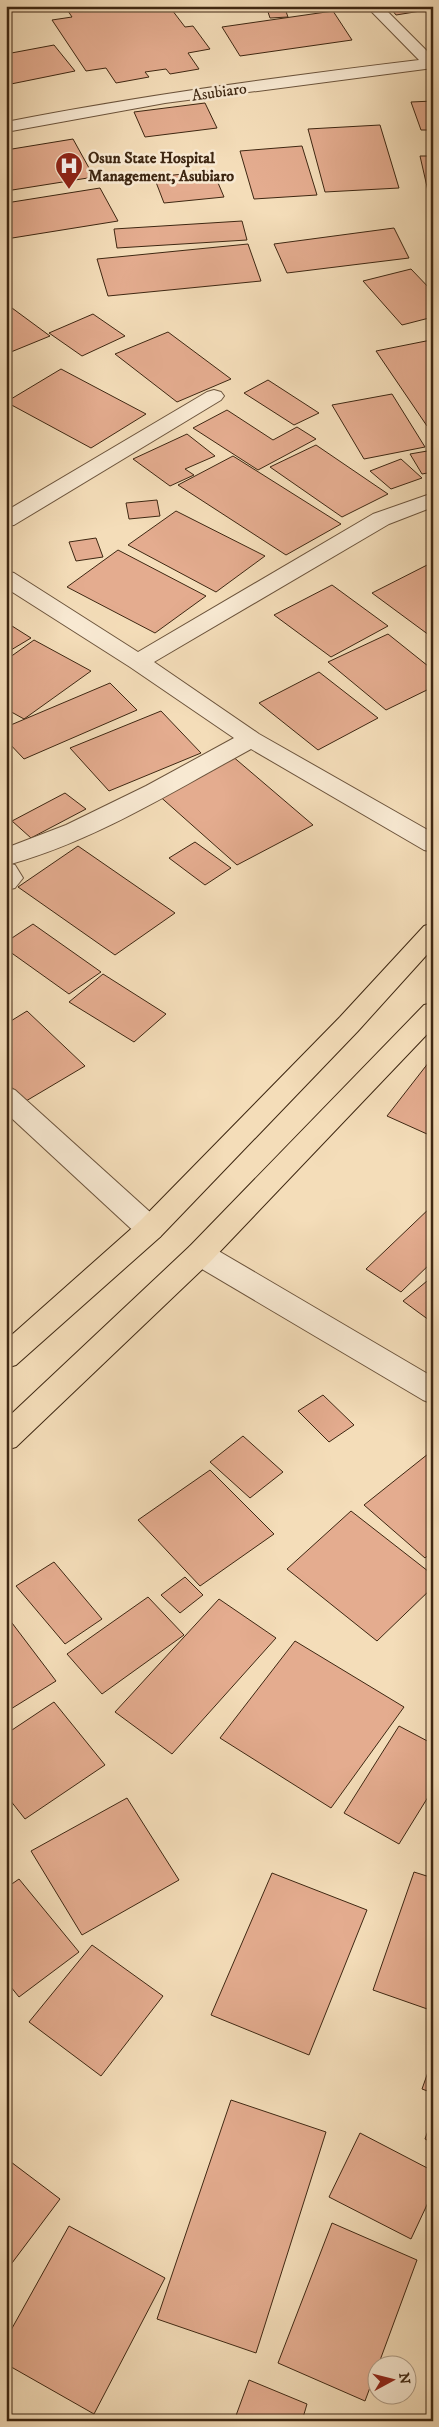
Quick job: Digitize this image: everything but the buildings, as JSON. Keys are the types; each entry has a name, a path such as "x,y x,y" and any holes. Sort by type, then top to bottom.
{"main road":[{"path":"6,1357 150,1229 342,1031 433,932"},
{"path":"6,1438 200,1254 433,1012"}],"street":[{"path":"6,520 214,396"},
{"path":"138,662 381,519 433,498"},
{"path":"6,578 138,662 251,739 433,844"},
{"path":"6,858 75,831 154,792 251,739"},
{"path":"6,871 11,878 6,882"},
{"path":"6,1097 150,1229"},
{"path":"200,1254 433,1392"}],"lane":[{"path":"373,6 431,63"},
{"name":"Asubiaro","path":"6,128 69,114 226,90 431,63"}],"place":[{"name":"Osun State Hospital Management, Asubiaro","path":"69,190"}]}
